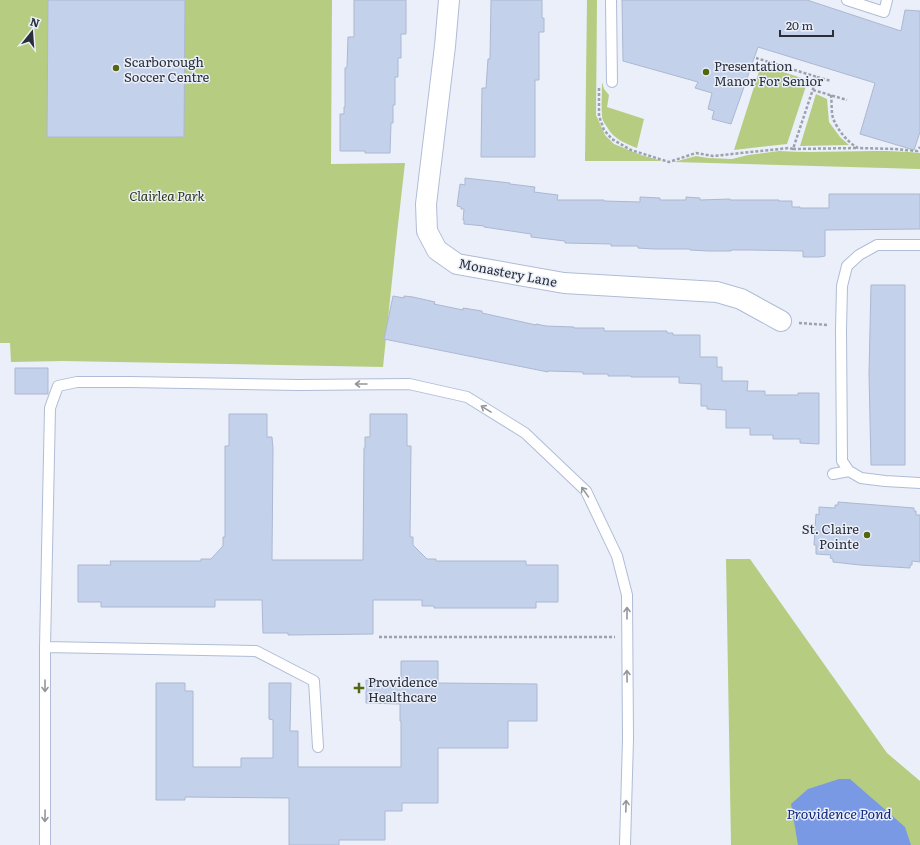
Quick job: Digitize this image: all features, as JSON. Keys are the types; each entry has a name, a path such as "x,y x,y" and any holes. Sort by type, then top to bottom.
{"street":[{"name":"Monastery Lane","path":"449,0 448,22 426,204 427,231 437,250 457,264 564,283 717,292 741,299 781,321"}],"lane":[{"path":"611,0 612,82"},
{"path":"847,0 884,12 887,0"},
{"path":"920,244 877,246 859,255 847,266 842,286 841,330 842,461 849,471 861,478 920,483"},
{"path":"45,845 45,647 50,408 58,386 77,382 146,382 299,385 409,384 467,397 525,433 586,491 617,556 627,595 628,739 625,845"},
{"path":"833,474 849,471"},
{"path":"45,647 256,651 314,681 318,747"}],"path":[{"path":"756,58 831,81"},
{"path":"793,149 817,77"},
{"path":"599,88 599,116 604,130 612,140 631,150 670,162 696,154 713,156 789,148 895,148 918,151 920,147"},
{"path":"813,90 847,100"},
{"path":"831,95 833,118 842,133 853,145 858,148"},
{"path":"781,321 831,326 841,330"},
{"path":"379,637 627,638"}],"green space":[{"name":"Clairlea Park","path":"0,0 332,0 331,164 405,163 383,367 63,361 11,362 10,343 0,343"},
{"path":"587,0 597,0 596,115 605,135 614,144 641,155 662,161 585,161"},
{"path":"761,65 808,80 787,144 734,150"},
{"path":"602,82 604,89 609,95 607,107 644,119 637,148 616,138 604,122 602,117"},
{"path":"816,94 827,99 829,122 840,137 849,145 800,146"},
{"path":"779,151 885,151 920,153 920,169 674,162 696,156 732,159 748,155"},
{"path":"726,559 750,559 887,753 920,781 920,845 731,845"}],"water":[{"name":"Providence Pond","path":"839,779 850,779 905,827 911,845 798,845 791,804 808,789"}],"building":[{"name":"Scarborough Soccer Centre","path":"48,0 185,0 184,137 47,137"},
{"path":"354,0 406,0 406,34 401,34 401,58 398,58 398,77 395,77 395,105 393,105 393,123 391,123 390,153 340,151 340,114 344,114 345,107 345,68 347,67 348,37 354,37"},
{"path":"491,0 542,0 544,32 539,32 539,80 535,80 535,157 481,157 482,88 486,88 488,59 490,59"},
{"name":"Presentation Manor For Senior","path":"622,0 807,0 901,31 905,10 920,11 920,132 914,150 860,134 875,83 758,47 731,124 712,119 714,111 708,109 712,93 695,88 698,82 623,61"},
{"path":"465,178 535,187 534,192 558,195 557,200 640,202 640,197 660,198 660,200 686,200 686,197 700,198 700,200 730,199 792,201 792,207 829,208 829,194 920,194 920,229 825,230 825,256 820,257 803,257 803,251 708,251 690,249 638,248 638,246 611,246 611,244 565,243 565,241 531,237 531,234 464,224 464,209 457,206 460,184 465,185"},
{"path":"871,285 905,285 905,465 871,465 869,374"},
{"path":"393,296 404,298 404,296 413,297 435,302 434,304 463,310 463,308 482,311 482,313 536,325 574,328 604,328 604,331 667,331 667,333 673,333 673,335 700,335 700,357 717,357 717,367 722,367 722,381 748,381 747,391 765,391 765,395 798,395 798,393 819,393 819,444 800,443 800,439 773,439 773,435 750,435 750,428 726,428 726,410 707,409 707,406 701,406 701,384 679,383 679,377 631,377 608,376 608,374 583,374 583,372 548,372 384,339"},
{"path":"15,368 48,368 48,394 15,394"},
{"path":"229,414 267,414 267,437 272,437 273,449 272,560 363,560 364,448 365,437 370,437 370,414 407,414 407,446 411,446 410,537 413,537 413,545 427,559 436,559 436,561 526,561 526,565 558,565 558,602 536,602 536,608 434,608 434,606 422,606 422,600 373,600 373,634 288,635 288,633 263,633 262,600 215,600 215,607 101,607 101,602 78,602 78,565 111,565 110,561 201,561 201,559 211,559 223,546 223,537 225,537 225,446 229,446"},
{"name":"St. Claire Pointe","path":"838,502 914,508 916,515 920,515 920,562 912,561 910,568 860,565 833,562 833,559 830,558 831,555 816,554 816,545 814,545 816,514 819,515 819,507 835,508 835,505 838,505"},
{"name":"Providence Healthcare","path":"401,661 438,661 438,683 537,684 537,721 508,721 508,748 438,748 438,803 402,803 402,811 385,811 385,840 339,840 339,845 289,845 289,798 185,797 185,800 156,800 156,683 185,683 185,691 193,691 193,767 241,767 241,758 273,758 273,720 269,719 269,683 291,683 290,731 298,731 298,767 401,767 400,704 366,703 366,680 401,683"}],"place":[{"name":"Scarborough Soccer Centre","path":"116,68"},
{"name":"Presentation Manor For Senior","path":"706,72"},
{"name":"St. Claire Pointe","path":"867,535"},
{"name":"Providence Healthcare","path":"359,688"}]}
